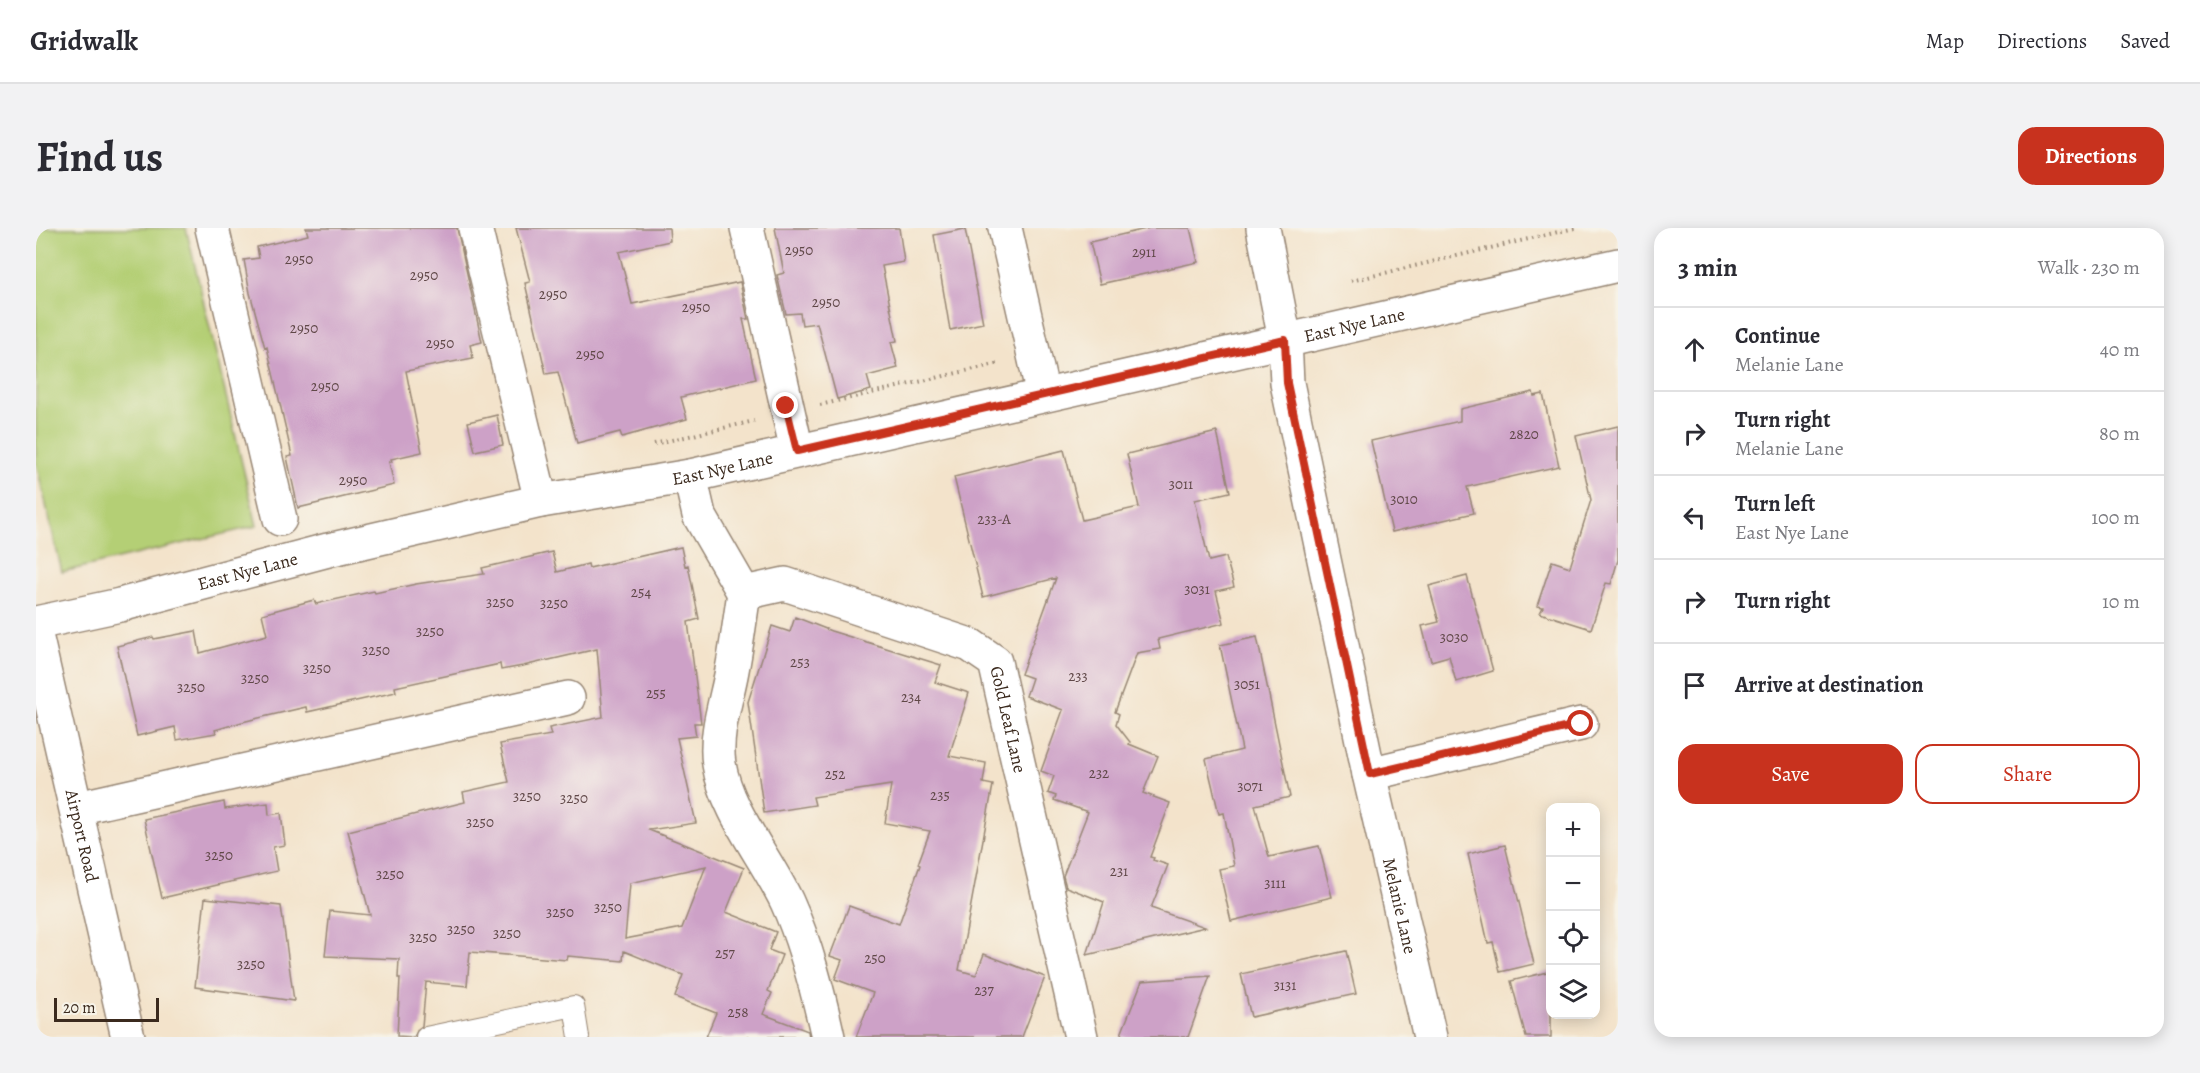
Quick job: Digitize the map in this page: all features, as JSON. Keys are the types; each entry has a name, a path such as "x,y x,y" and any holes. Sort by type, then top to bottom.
{"street":[{"path":"212,228 280,519"},
{"path":"476,228 541,501"},
{"path":"747,228 797,451"},
{"path":"1005,228 1043,395"},
{"name":"Melanie Lane","path":"1263,228 1285,340 1287,383 1370,774 1430,1037"},
{"name":"East Nye Lane","path":"36,623 120,605 328,550 541,501 690,476 1618,265"},
{"path":"690,476 699,515 744,593 719,739 718,762 723,781 736,810 787,902 804,949 828,1037"},
{"name":"Gold Leaf Lane","path":"744,593 785,584 970,645 996,662 1081,1037"},
{"name":"Airport Road","path":"36,635 128,1037"},
{"path":"77,808 568,699"},
{"path":"1370,774 1581,724"}],"lane":[{"path":"426,1037 574,1006 579,1037"}],"path":[{"path":"1351,281 1575,228"}],"green space":[{"path":"36,228 186,228 257,526 62,572 36,463"}],"building":[{"path":"306,228 457,228 482,342 470,345 473,358 406,371 422,452 391,459 392,462 389,462 394,485 298,508 287,457 292,456 267,347 265,348 250,293 244,260 259,258 257,247 308,235"},
{"path":"516,228 669,228 670,241 619,252 632,304 740,282 748,319 743,319 756,379 681,397 687,419 622,437 620,432 577,443 558,372 546,374 525,283 530,282"},
{"path":"775,228 899,228 904,262 882,266 897,341 891,342 898,368 867,376 871,390 837,399 817,323 802,325 800,313 786,314 777,275 784,273"},
{"path":"1150,228 1190,228 1198,262 1100,284 1090,242"},
{"path":"965,229 983,323 950,330 934,235"},
{"path":"1533,392 1534,396 1543,394 1559,466 1467,487 1474,513 1392,532 1371,441 1460,421 1460,409"},
{"path":"497,415 503,445 475,451 468,422"},
{"path":"1618,426 1618,560 1611,584 1606,583 1591,629 1540,613 1543,607 1537,606 1552,561 1570,567 1591,500 1576,436"},
{"path":"1217,432 1230,492 1195,500 1209,561 1226,557 1234,587 1216,591 1224,623 1158,639 1160,649 1137,653 1115,712 1119,714 1116,724 1130,742 1129,744 1158,756 1143,793 1170,803 1150,857 1168,865 1151,908 1205,927 1087,955 1104,902 1066,887 1063,876 1088,812 1054,800 1056,796 1048,793 1054,776 1041,771 1063,710 1026,696 1032,678 1021,674 1056,578 983,597 954,477 1064,450 1082,520 1139,507 1127,454"},
{"path":"681,547 685,566 688,565 699,619 688,622 701,723 694,723 696,736 677,738 696,823 649,830 744,868 726,912 776,932 769,950 782,955 768,991 772,993 763,1014 808,1031 809,1037 706,1037 716,1013 675,997 683,975 624,951 623,961 568,956 567,960 470,952 467,986 426,982 422,1026 414,1037 397,1036 399,959 325,956 330,911 370,915 348,831 465,802 463,792 509,782 500,744 551,735 549,728 603,717 597,649 501,670 500,664 395,687 396,692 307,712 306,707 242,722 215,730 216,733 177,740 175,727 137,736 117,646 153,637 154,639 196,631 200,653 267,635 262,614 314,600 316,604 374,591 375,593 416,584 484,574 482,568 552,552 557,572 588,564 589,568","holes":["706,866 682,928 625,939 630,883"]},
{"path":"1467,576 1493,671 1456,682 1449,656 1431,661 1422,626 1439,622 1429,586"},
{"path":"795,617 831,631 941,665 935,682 969,693 949,756 986,763 983,783 993,785 959,970 976,975 984,954 1045,977 1022,1037 856,1037 873,993 835,979 842,960 830,956 849,906 899,924 930,831 885,823 891,785 813,797 815,805 764,813 748,702 772,626 790,632"},
{"path":"1257,637 1290,797 1255,805 1269,857 1319,846 1332,897 1231,921 1219,869 1234,866 1224,813 1219,814 1206,759 1242,750 1220,645"},
{"path":"224,802 225,809 268,803 269,815 281,813 285,845 273,847 277,871 162,898 144,819"},
{"path":"1505,845 1534,964 1500,972 1493,942 1488,943 1468,854"},
{"path":"205,898 281,906 294,1001 195,987"},
{"path":"1346,951 1356,994 1251,1017 1241,974"},
{"path":"1546,972 1546,1019 1551,1019 1551,1037 1526,1037 1511,981"},
{"path":"1210,976 1188,1037 1120,1037 1142,981"}],"route":[{"path":"786,406 797,451 1285,340 1287,383 1370,774 1581,724"}]}
